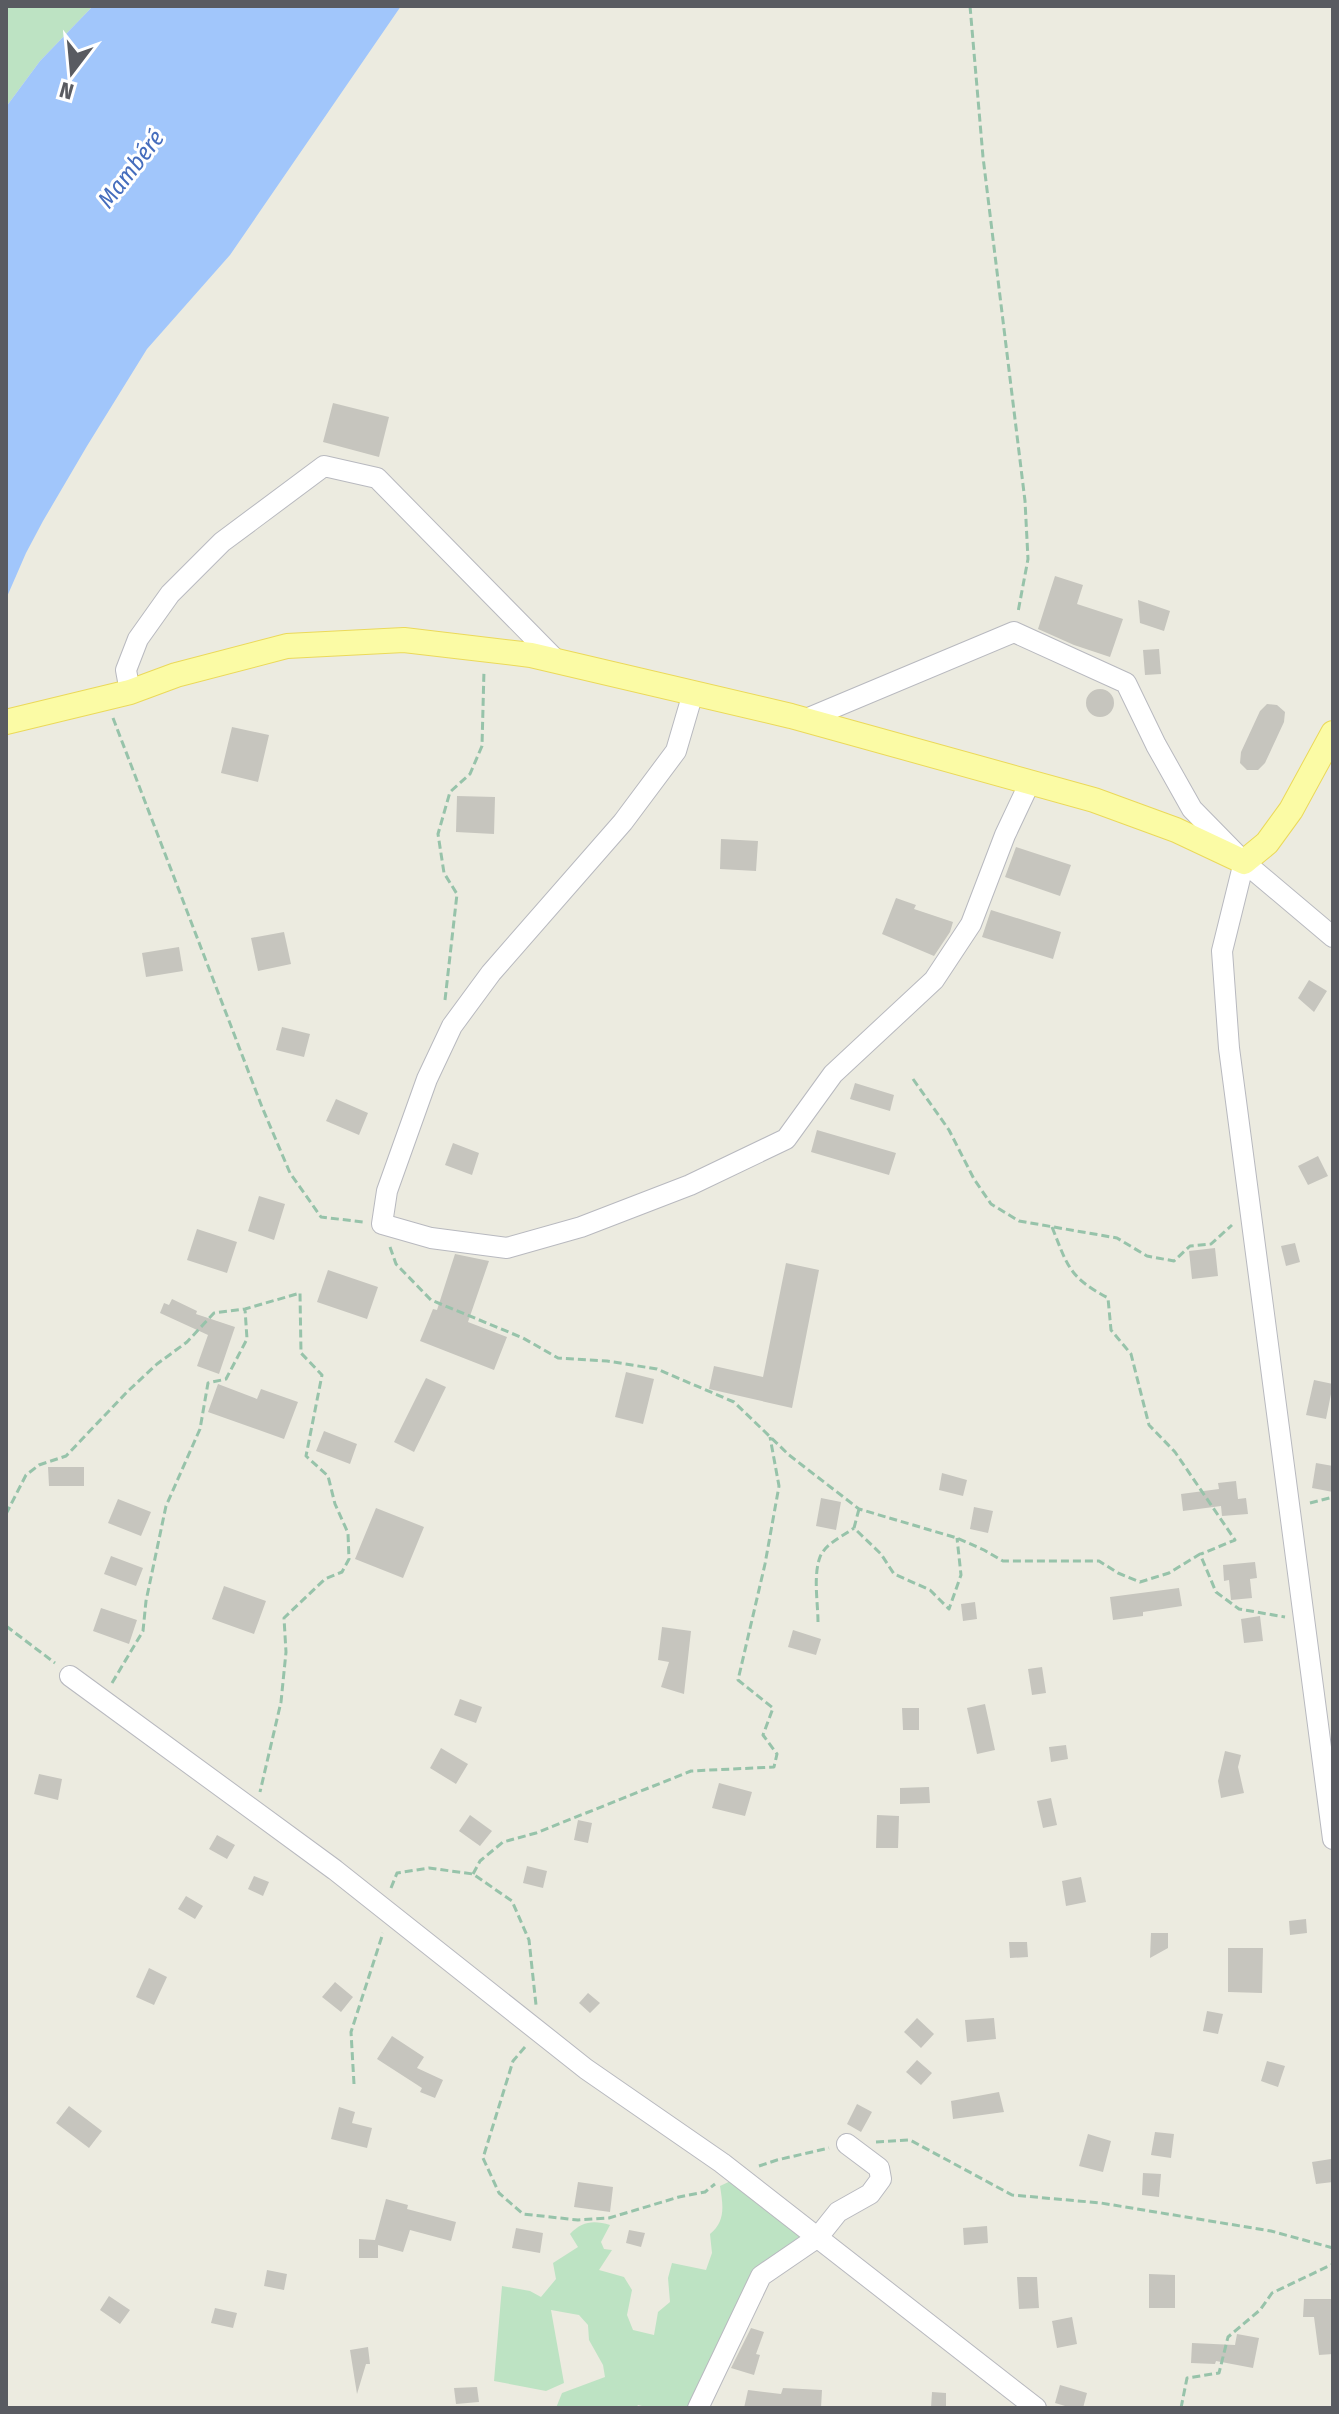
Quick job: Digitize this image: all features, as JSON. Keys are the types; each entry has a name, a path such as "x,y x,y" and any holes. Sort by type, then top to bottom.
{"main road":[{"path":"6,722 130,692 176,675 287,646 404,640 531,655 804,720 1094,800 1244,862 1267,843 1291,810 1333,733"}],"street":[{"path":"130,692 126,670 138,639 170,594 222,542 324,466 377,478 558,662"},
{"path":"804,720 1014,632 1126,683 1192,809 1244,862 1333,937"},
{"path":"693,693 676,751 623,822 491,973 452,1026 427,1079 387,1191 382,1224 431,1238 507,1248 581,1227 690,1185 786,1139 833,1074 934,980 971,924 1005,835 1030,782"},
{"path":"1244,862 1222,951 1229,1048 1333,1839"},
{"path":"70,1676 389,1913 586,2069 737,2175 1036,2408"},
{"path":"698,2408 761,2276 818,2237 838,2212 870,2194 881,2179 879,2168 847,2144"}],"path":[{"path":"970,6 983,157 1025,501 1028,559 1014,632"},
{"path":"445,1000 457,894 444,873 438,834 450,792 470,774 482,746 485,650"},
{"path":"105,697 142,799 290,1173 321,1217 382,1224 396,1264 431,1300 523,1338 558,1358 607,1361 657,1369 734,1402 789,1455 859,1509 957,1538 1003,1561 1099,1561 1140,1582 1169,1573 1200,1554 1235,1540 1175,1452 1149,1425 1131,1354 1111,1330 1108,1298 1072,1274 1052,1227"},
{"path":"913,1079 949,1130 974,1179 991,1204 1019,1221 1117,1238 1147,1256 1174,1261 1190,1246 1211,1244 1230,1226 1251,1218"},
{"path":"6,1514 26,1475 39,1465 66,1456 127,1392 187,1342 214,1313 245,1309 300,1293 301,1353 322,1375 306,1456 328,1476 335,1504 348,1533 349,1559 342,1572 325,1579 284,1618 286,1652 281,1702 255,1811"},
{"path":"101,1698 123,1668 143,1631 146,1601 166,1506 200,1429 208,1383 226,1379 247,1339 245,1309"},
{"path":"473,1874 480,1861 503,1842 536,1833 691,1771 774,1767 777,1754 763,1735 773,1708 738,1680 765,1564 779,1486 770,1437"},
{"path":"1289,1509 1333,1497"},
{"path":"818,1622 820,1557 830,1544 854,1528 859,1509"},
{"path":"854,1528 881,1554 894,1574 930,1590 949,1609 961,1575 957,1538"},
{"path":"1200,1554 1216,1592 1239,1609 1304,1620"},
{"path":"6,1626 70,1676"},
{"path":"354,2084 351,2032 374,1965 389,1913 390,1890 397,1873 429,1868 473,1874 512,1901 529,1940 539,2031 513,2061 483,2158 499,2193 523,2214 578,2220 609,2218 705,2192 716,2183 777,2160 847,2144 910,2140 1012,2195 1101,2203 1271,2231 1333,2248"},
{"path":"1181,2408 1187,2378 1219,2373 1228,2337 1260,2310 1272,2293 1333,2264"}],"green space":[{"path":"6,6 93,6 40,61 6,107"},
{"path":"737,2178 809,2237 779,2260 694,2408 638,2405 636,2408 556,2408 562,2393 605,2377 603,2365 589,2340 588,2325 579,2315 551,2310 564,2383 546,2391 494,2381 502,2286 530,2291 541,2297 556,2279 553,2263 578,2247 570,2234 588,2223 610,2225 601,2242 604,2249 612,2250 599,2270 624,2277 632,2290 627,2315 633,2330 654,2335 658,2312 670,2302 668,2278 672,2263 706,2270 712,2253 710,2234 719,2224 722,2212 720,2186"}],"water":[{"name":"Mambéré","path":"93,6 401,6 230,255 147,349 43,521 6,599 6,107 40,61"}],"building":[{"path":"333,403 389,417 379,457 323,442"},
{"path":"1055,576 1083,585 1077,604 1123,619 1110,657 1038,629"},
{"path":"1138,600 1170,611 1164,631 1140,623"},
{"path":"1159,649 1161,674 1145,675 1143,650"},
{"path":"1100,689 1110,693 1114,703 1110,713 1100,717 1090,713 1086,703 1090,693"},
{"path":"1267,704 1277,705 1285,712 1284,722 1265,763 1258,770 1247,770 1240,763 1241,752 1260,711"},
{"path":"232,727 269,735 258,782 221,773"},
{"path":"457,796 495,797 494,834 456,832"},
{"path":"721,839 758,841 756,871 720,869"},
{"path":"1016,847 1071,865 1060,896 1005,877"},
{"path":"896,898 916,905 914,909 953,922 934,956 882,934"},
{"path":"991,910 1061,932 1053,959 982,937"},
{"path":"284,932 291,964 258,971 251,938"},
{"path":"179,947 183,971 146,977 142,953"},
{"path":"1309,980 1327,991 1314,1012 1298,998"},
{"path":"282,1027 310,1034 304,1057 276,1050"},
{"path":"855,1083 894,1095 890,1111 850,1099"},
{"path":"336,1099 368,1113 359,1135 326,1121"},
{"path":"817,1130 896,1153 889,1175 811,1152"},
{"path":"453,1143 479,1153 472,1175 445,1165"},
{"path":"1318,1156 1328,1176 1308,1185 1298,1166"},
{"path":"259,1196 285,1204 274,1240 248,1231"},
{"path":"197,1229 237,1242 227,1273 187,1260"},
{"path":"1295,1243 1300,1262 1286,1266 1281,1246"},
{"path":"1215,1248 1218,1276 1192,1279 1189,1251"},
{"path":"455,1254 489,1261 468,1322 507,1337 494,1370 420,1341 433,1309 437,1310"},
{"path":"786,1263 819,1270 792,1408 709,1389 714,1366 763,1377"},
{"path":"328,1270 378,1287 367,1319 317,1302"},
{"path":"172,1299 197,1311 196,1314 235,1327 219,1374 197,1366 208,1335 160,1313 164,1303 169,1305"},
{"path":"626,1372 654,1379 643,1424 615,1417"},
{"path":"426,1378 446,1387 414,1452 394,1442"},
{"path":"1314,1380 1333,1384 1326,1419 1306,1415"},
{"path":"218,1384 257,1399 261,1389 298,1402 284,1439 208,1412"},
{"path":"324,1431 357,1444 350,1464 316,1451"},
{"path":"1316,1463 1333,1466 1333,1492 1312,1488"},
{"path":"48,1467 84,1467 84,1486 49,1486"},
{"path":"942,1473 967,1480 963,1496 939,1490"},
{"path":"1236,1481 1238,1499 1246,1498 1248,1514 1222,1516 1221,1506 1183,1511 1181,1494 1219,1489 1218,1483"},
{"path":"821,1498 841,1502 836,1530 816,1526"},
{"path":"118,1499 151,1512 141,1536 108,1523"},
{"path":"974,1507 993,1511 988,1533 970,1529"},
{"path":"376,1508 424,1527 403,1578 355,1559"},
{"path":"111,1556 143,1568 136,1586 104,1574"},
{"path":"1255,1562 1257,1578 1250,1579 1252,1598 1231,1600 1229,1580 1224,1581 1223,1565"},
{"path":"224,1586 266,1601 254,1634 212,1619"},
{"path":"1179,1588 1182,1606 1113,1620 1110,1597"},
{"path":"975,1602 977,1619 963,1621 961,1604"},
{"path":"101,1608 137,1620 129,1644 93,1631"},
{"path":"1260,1616 1263,1641 1244,1643 1241,1619"},
{"path":"662,1627 691,1631 684,1694 661,1687 669,1662 658,1660"},
{"path":"793,1630 821,1639 816,1655 788,1647"},
{"path":"1042,1667 1046,1693 1032,1695 1028,1669"},
{"path":"460,1699 482,1707 476,1723 454,1715"},
{"path":"985,1704 995,1750 977,1754 967,1708"},
{"path":"902,1708 919,1708 919,1730 903,1730"},
{"path":"1066,1745 1068,1759 1051,1762 1049,1747"},
{"path":"441,1748 468,1764 456,1784 430,1768"},
{"path":"1225,1751 1241,1755 1238,1767 1244,1793 1221,1798 1218,1781"},
{"path":"39,1774 62,1779 58,1800 34,1794"},
{"path":"719,1783 752,1792 745,1816 712,1808"},
{"path":"929,1787 930,1803 900,1804 900,1788"},
{"path":"1051,1798 1057,1825 1043,1828 1037,1801"},
{"path":"470,1815 492,1831 480,1846 459,1831"},
{"path":"877,1815 899,1816 898,1848 876,1848"},
{"path":"578,1820 592,1823 588,1843 574,1840"},
{"path":"217,1835 235,1845 227,1859 209,1849"},
{"path":"527,1866 547,1871 543,1888 523,1883"},
{"path":"254,1876 269,1882 263,1896 248,1889"},
{"path":"1081,1877 1086,1902 1066,1906 1062,1881"},
{"path":"186,1896 203,1906 195,1919 178,1909"},
{"path":"1306,1919 1307,1933 1290,1935 1289,1921"},
{"path":"1151,1933 1168,1933 1168,1948 1150,1958"},
{"path":"1009,1942 1027,1942 1028,1957 1010,1958"},
{"path":"1228,1948 1263,1948 1262,1993 1228,1992"},
{"path":"149,1968 167,1977 154,2005 136,1997"},
{"path":"335,1982 353,1997 341,2012 322,1997"},
{"path":"588,1993 600,2003 590,2013 579,2003"},
{"path":"1207,2011 1223,2014 1218,2034 1203,2031"},
{"path":"917,2018 934,2034 921,2048 904,2032"},
{"path":"994,2018 996,2039 967,2042 965,2020"},
{"path":"392,2036 424,2057 417,2068 443,2080 435,2098 420,2092 422,2088 377,2059"},
{"path":"917,2060 932,2073 921,2085 906,2072"},
{"path":"1267,2061 1285,2066 1278,2087 1261,2081"},
{"path":"999,2092 1004,2112 953,2119 951,2101"},
{"path":"857,2104 872,2112 861,2132 847,2124"},
{"path":"69,2106 102,2131 89,2148 56,2123"},
{"path":"339,2107 355,2112 352,2123 372,2128 367,2148 331,2139"},
{"path":"1155,2132 1174,2134 1171,2158 1151,2155"},
{"path":"1088,2134 1111,2141 1103,2172 1079,2166"},
{"path":"1331,2159 1333,2182 1316,2184 1312,2162"},
{"path":"1143,2173 1161,2174 1159,2197 1142,2195"},
{"path":"578,2182 613,2187 610,2212 574,2207"},
{"path":"386,2199 408,2205 407,2209 456,2222 451,2241 410,2230 403,2252 378,2245 378,2258 359,2258 359,2239 375,2240"},
{"path":"987,2226 988,2243 964,2245 963,2228"},
{"path":"516,2228 543,2233 540,2253 512,2248"},
{"path":"629,2230 645,2233 641,2247 626,2243"},
{"path":"267,2270 287,2274 284,2290 264,2286"},
{"path":"1149,2274 1175,2275 1175,2308 1149,2308"},
{"path":"1017,2277 1037,2277 1039,2308 1019,2309"},
{"path":"109,2296 130,2310 120,2324 100,2310"},
{"path":"1304,2299 1331,2299 1333,2354 1319,2355 1314,2317 1303,2317"},
{"path":"215,2308 237,2313 233,2328 211,2323"},
{"path":"1072,2317 1077,2344 1057,2348 1052,2321"},
{"path":"751,2328 764,2332 756,2354 760,2355 754,2375 731,2368"},
{"path":"1237,2334 1259,2338 1253,2368 1216,2361 1215,2364 1191,2363 1192,2343 1235,2345"},
{"path":"368,2347 370,2364 366,2364 357,2394 350,2350"},
{"path":"1060,2385 1087,2393 1083,2408 1055,2403"},
{"path":"477,2387 479,2402 456,2404 454,2388"},
{"path":"783,2388 822,2390 821,2408 744,2408 748,2390 781,2394"},
{"path":"932,2392 946,2393 946,2408 931,2408"}]}
